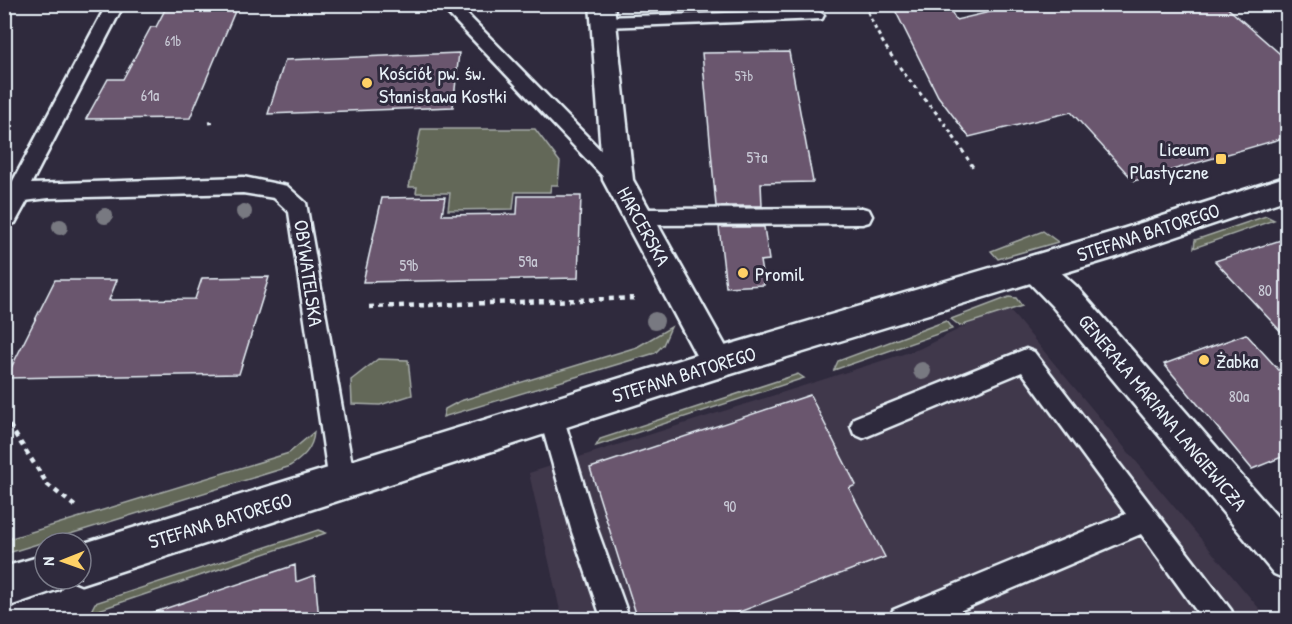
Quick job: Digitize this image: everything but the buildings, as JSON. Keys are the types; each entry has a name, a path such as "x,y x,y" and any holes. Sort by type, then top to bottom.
{"street":[{"name":"HARCERSKA","path":"603,13 610,114 618,180 718,363"},
{"name":"STEFANA BATOREGO","path":"93,560 718,363 1035,268 1287,187"},
{"name":"GENERAŁA MARIANA LANGIEWICZA","path":"1035,268 1064,296 1287,560"},
{"path":"4,588 33,579"}],"lane":[{"name":"OBYWATELSKA","path":"8,201 116,4"},
{"path":"447,4 618,180"},
{"path":"603,13 816,15"},
{"name":"OBYWATELSKA","path":"8,201 49,190 243,185 280,191 299,209 342,482"},
{"path":"639,217 862,216"},
{"path":"862,426 1026,359 1221,620"},
{"path":"551,416 585,532 616,620"},
{"path":"912,618 1146,519"}],"path":[{"path":"865,4 871,22 912,87 942,121 973,167"},
{"path":"208,123 216,122"},
{"path":"369,307 647,298"},
{"path":"4,417 48,484 76,507"}],"shaded area":[{"path":"1006,306 1268,619 562,619 529,473 919,349"}],"green space":[{"path":"421,129 535,129 560,162 558,185 551,185 550,192 515,192 513,209 448,210 450,193 416,193 417,187 409,187"},
{"path":"1266,216 1274,220 1194,248 1195,240"},
{"path":"1043,231 1058,242 998,259 991,251"},
{"path":"1009,297 1016,298 1022,306 960,326 951,319"},
{"path":"946,321 952,329 834,370 838,361"},
{"path":"671,327 663,345 655,353 443,417 445,409 460,401 637,347"},
{"path":"378,359 408,360 412,395 380,405 352,404 351,380"},
{"path":"798,374 804,378 596,446 600,439"},
{"path":"314,432 306,453 288,467 80,531 34,531 289,453"},
{"path":"318,530 326,533 90,613 95,603"},
{"path":"33,531 33,545 5,554 5,540"}],"place":[{"name":"Kościół pw. św. Stanisława Kostki","path":"367,83"},
{"name":"Liceum Plastyczne","path":"1221,159"},
{"name":"Promil","path":"743,273"},
{"name":"Żabka","path":"1204,360"}]}
